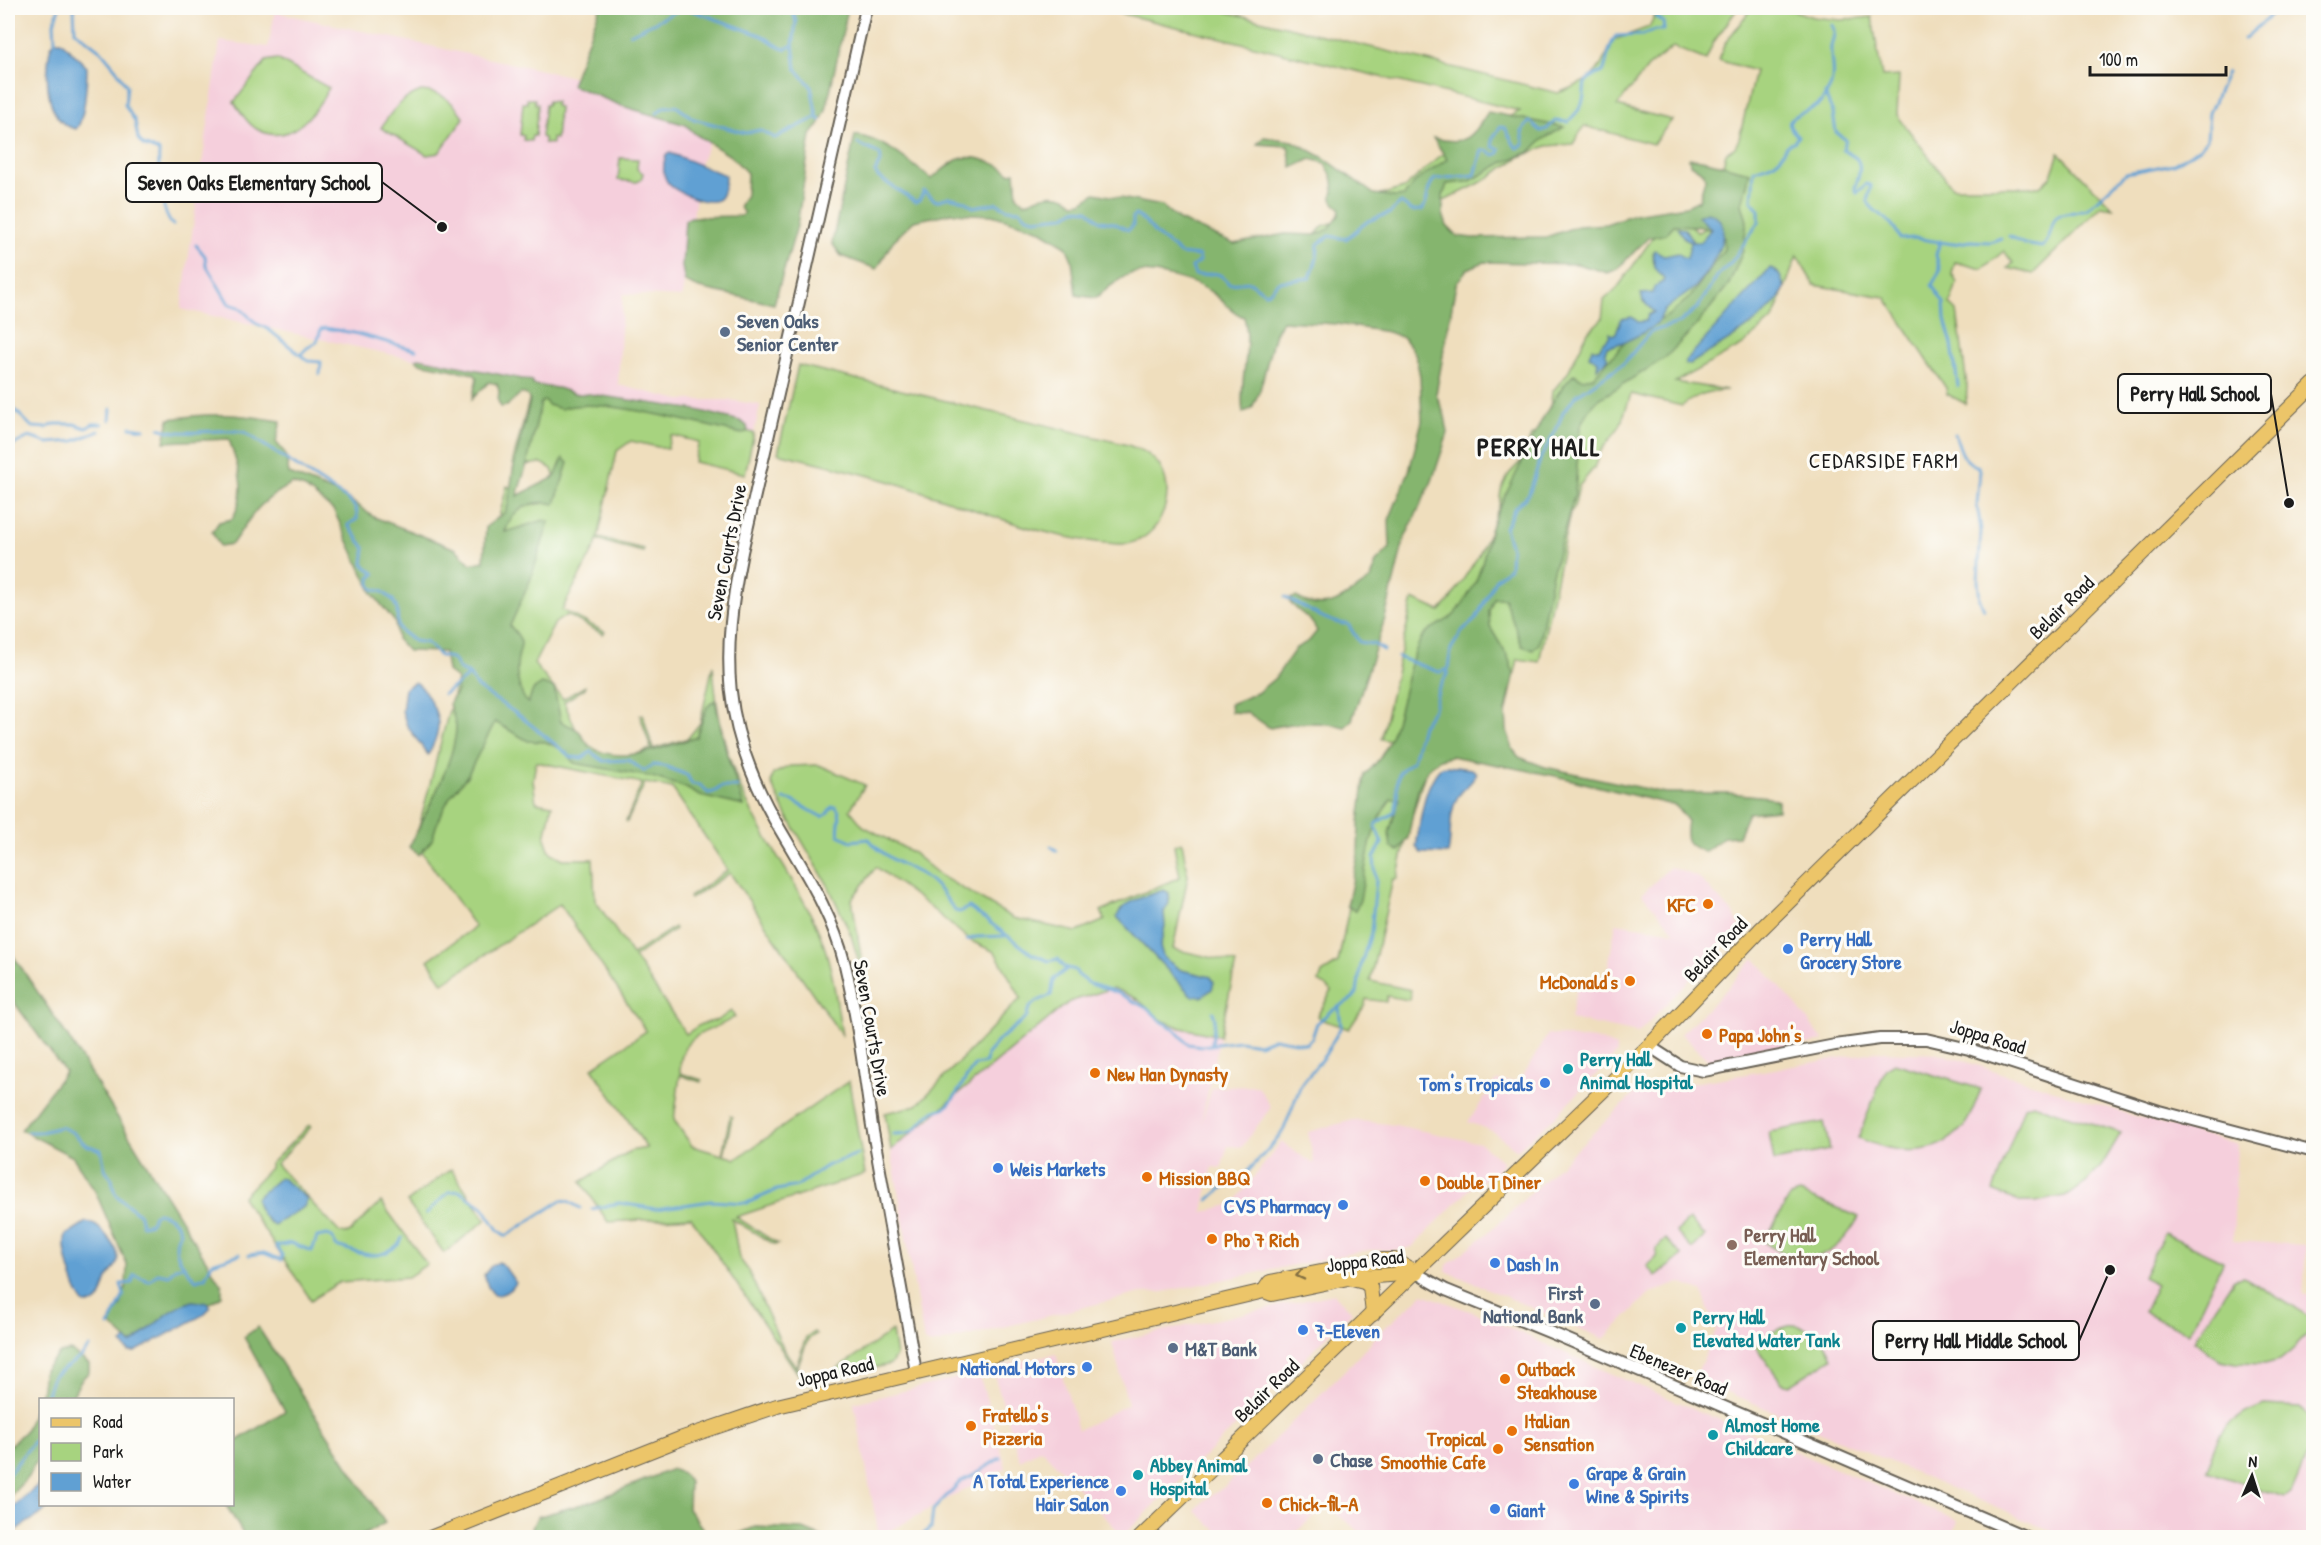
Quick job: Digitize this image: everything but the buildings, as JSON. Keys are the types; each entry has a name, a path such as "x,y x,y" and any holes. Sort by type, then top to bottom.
{"main road":[{"name":"Belair Road","path":"1140,1538 1649,1046 1760,930 2313,384"},
{"name":"Joppa Road","path":"1264,1291 1270,1282 1368,1261 1395,1260 1416,1273"},
{"name":"Joppa Road","path":"430,1538 726,1422 797,1400 1264,1291 1272,1294 1348,1278 1416,1273"},
{"path":"1348,1278 1370,1286 1373,1314"}],"street":[{"name":"Seven Courts Drive","path":"866,8 740,562 732,602 728,660 733,708 748,769 774,819 822,900 845,965 854,1004 889,1224 916,1372"},
{"name":"Joppa Road","path":"1649,1046 1680,1066 1704,1071 1834,1045 1888,1038 1926,1039 1970,1049 2151,1109 2313,1152"},
{"name":"Ebenezer Road","path":"1416,1273 1446,1290 1559,1336 2029,1538"}],"shaded area":[{"path":"275,12 725,110 701,160 682,297 623,294 618,385 680,400 730,400 760,405 754,433 181,309 220,41 268,47"},
{"path":"1670,867 1698,877 1734,914 1739,929 1638,1033 1570,1019 1579,978 1605,984 1616,923 1675,932 1642,894"},
{"path":"1754,958 1797,1006 1824,1041 1709,1061 1681,1034 1724,992"},
{"path":"1113,988 1137,999 1162,1020 1181,1028 1220,1036 1201,1124 1212,1087 1258,1086 1271,1107 1242,1147 1228,1146 1221,1168 1212,1167 1203,1212 1233,1204 1281,1142 1314,1164 1308,1132 1353,1120 1395,1125 1480,1143 1502,1161 1501,1166 1495,1173 1474,1185 1412,1247 1400,1250 1368,1250 1163,1292 1141,1293 931,1345 924,1341 891,1150 1069,1003"},
{"path":"1548,1034 1602,1041 1616,1047 1617,1053 1555,1117 1517,1150 1492,1131 1468,1122 1496,1081 1520,1081"},
{"path":"1874,1052 1942,1054 2131,1115 2237,1144 2233,1241 2306,1245 2303,1295 2314,1295 2313,1537 2065,1537 1695,1378 1716,1330 1702,1291 1679,1283 1649,1294 1604,1339 1446,1271 1447,1265 1494,1228 1635,1093"},
{"path":"1334,1294 1352,1312 1123,1536 1041,1449 1020,1460 992,1368 1056,1354 1078,1430 1128,1404 1112,1342"},
{"path":"1423,1294 1481,1315 1607,1372 1958,1521 1952,1537 1367,1537 1326,1506 1290,1537 1223,1537 1195,1510 1264,1450 1355,1360 1379,1333"},
{"path":"979,1373 1006,1468 879,1537 854,1403"}],"green space":[{"path":"600,8 848,8 826,110 811,135 797,226 774,304 699,288 685,282 682,267 685,220 691,217 741,216 744,213 739,207 746,195 747,173 732,157 695,134 686,125 622,106 571,85"},
{"path":"1099,8 1211,8 1558,93 1588,79 1603,61 1614,40 1649,27 1661,8 1738,8 1713,43 1706,60 1673,47 1648,67 1617,106 1672,120 1653,144 1584,126 1573,144 1547,146 1520,157 1480,183 1418,214 1307,244 1323,226 1356,215 1370,198 1404,188 1447,150 1520,111"},
{"path":"1752,8 1786,8 1813,17 1841,20 1872,17 1882,77 1899,76 1897,115 1952,187 2040,187 2051,176 2059,153 2113,208 2101,206 2033,274 2008,268 2013,263 2004,251 1982,269 1955,262 1952,274 1957,283 1950,304 1957,311 1967,386 1966,404 1947,394 1946,388 1885,297 1814,285 1797,256 1773,319 1743,345 1675,382 1727,390 1703,394 1682,406 1631,394 1620,426 1600,452 1594,468 1579,486 1574,508 1570,513 1539,662 1518,659 1503,728 1432,750 1409,827 1397,879 1393,879 1370,981 1411,990 1409,1000 1387,996 1386,1002 1366,999 1365,1005 1349,1029 1320,1019 1317,1016 1332,991 1319,982 1322,973 1338,963 1361,847 1391,741 1381,739 1413,599 1440,611 1450,600 1479,555 1499,506 1501,490 1509,474 1523,459 1531,436 1542,428 1551,403 1552,392 1567,374 1588,332 1602,319 1604,300 1618,287 1656,233 1669,222 1685,219 1698,232 1709,226 1726,153 1735,147 1739,139 1755,71 1718,60 1725,43"},
{"path":"277,59 329,88 300,126 279,134 267,133 255,128 246,120 234,102 266,61"},
{"path":"421,91 435,93 446,98 464,118 439,153 427,155 381,128 398,106 408,97"},
{"path":"527,99 535,99 535,104 538,104 535,136 532,136 531,141 523,140 524,136 520,135 523,103 527,103"},
{"path":"548,101 556,102 555,106 559,107 556,139 552,138 552,144 544,143 544,138 541,137 545,105"},
{"path":"1488,112 1564,127 1542,140 1530,152 1504,162 1469,182 1447,184 1443,196 1443,214 1447,226 1457,236 1472,238 1546,237 1578,226 1606,224 1634,214 1687,206 1699,200 1705,179 1704,173 1690,164 1689,158 1750,172 1742,204 1747,221 1743,251 1729,284 1696,326 1665,358 1599,399 1588,411 1580,426 1575,493 1552,574 1539,644 1533,650 1522,646 1504,598 1494,598 1489,611 1490,627 1508,657 1514,674 1506,711 1507,730 1512,748 1519,757 1545,767 1665,793 1729,793 1769,797 1778,801 1778,810 1748,813 1738,836 1724,837 1704,852 1689,844 1686,837 1687,820 1676,806 1556,776 1451,756 1440,759 1428,769 1418,788 1408,838 1399,851 1391,847 1389,833 1399,799 1391,799 1383,810 1373,835 1360,900 1355,911 1347,906 1358,855 1359,822 1365,774 1387,746 1394,730 1413,657 1420,641 1427,632 1455,614 1475,583 1496,515 1549,407 1565,384 1574,374 1582,379 1593,377 1628,339 1669,315 1691,296 1724,249 1724,238 1721,232 1696,226 1674,225 1666,234 1648,238 1617,269 1608,273 1577,264 1484,262 1467,269 1456,284 1436,394 1445,416 1448,433 1432,481 1404,540 1385,618 1352,720 1345,727 1307,723 1270,728 1248,713 1231,712 1230,704 1257,693 1275,678 1296,648 1309,641 1317,631 1314,625 1288,599 1296,597 1317,605 1344,598 1371,579 1376,562 1390,548 1389,520 1409,471 1422,421 1420,376 1415,353 1404,338 1388,332 1337,324 1282,321 1275,333 1260,390 1252,408 1243,413 1242,389 1247,341 1244,317 1211,292 1195,284 1160,274 1138,273 1121,278 1095,298 1076,295 1072,260 1066,246 1038,229 992,215 952,213 914,221 893,241 877,269 841,256 832,243 855,135 887,146 931,179 955,161 976,158 1010,173 1015,172 1017,196 1025,203 1050,195 1063,196 1074,203 1082,202 1095,193 1162,206 1179,220 1234,244 1285,234 1316,235 1329,229 1339,215 1340,208 1332,198 1334,186 1325,163 1311,159 1292,168 1288,146 1257,144 1264,137 1293,141 1324,158 1374,194 1396,197 1404,196 1416,181 1447,159 1433,138 1453,141 1466,138 1477,129"},
{"path":"620,158 638,159 637,169 643,173 641,180 637,182 618,180"},
{"path":"416,359 532,381 533,385 558,388 576,394 697,410 740,421 747,426 748,431 742,434 623,408 577,406 561,409 548,405 545,401 541,402 517,496 555,477 563,458 568,463 555,504 538,503 524,508 512,517 505,532 544,520 549,522 530,581 510,626 521,642 517,675 525,700 528,703 533,690 542,684 554,688 561,722 579,731 590,746 602,752 629,755 696,737 707,707 715,700 727,755 744,806 700,796 684,787 652,777 574,763 563,750 546,742 528,741 495,722 467,776 450,797 438,820 432,840 419,855 409,847 438,788 455,739 456,726 449,704 457,691 457,679 447,671 444,652 408,651 397,639 395,622 372,593 334,511 305,488 292,484 271,497 245,524 232,544 220,546 212,532 219,522 232,519 241,489 229,439 164,442 169,419 199,415 225,415 281,421 276,442 285,453 289,474 344,496 374,517 456,549 471,564 484,561 486,527 505,512 508,505 513,470 530,401 527,395 521,393 507,406 501,407 498,401 497,384 489,382 472,399 477,378 474,374 420,363"},
{"path":"798,365 1139,449 1160,466 1166,480 1167,495 1164,510 1157,524 1147,535 1134,542 1118,544 1091,541 1065,537 1013,523 895,483 778,453"},
{"path":"533,385 754,433 745,474 694,462 699,442 671,435 667,449 631,441 617,451 598,538 644,549 643,552 597,540 562,610 605,632 603,634 567,615 555,623 534,664 563,699 585,686 564,702 584,748 621,759 651,749 640,715 643,715 653,749 688,738 700,723 713,665 720,719 735,773 757,822 802,898 818,930 831,969 842,1036 730,873 690,899 689,897 728,870 672,788 645,783 627,822 642,783 536,762 533,780 536,802 552,805 545,838 550,852 563,859 593,859 595,900 632,955 674,927 675,929 634,957 686,1034 701,1024 718,1020 731,1011 735,1017 697,1036 684,1049 680,1073 702,1080 701,1082 680,1075 674,1120 692,1146 722,1155 730,1116 732,1117 724,1155 736,1159 849,1081 865,1174 736,1217 778,1244 775,1245 732,1219 739,1258 748,1270 783,1348 796,1367 806,1337 814,1332 816,1334 808,1339 797,1369 804,1379 831,1373 892,1331 896,1356 891,1364 805,1384 691,1217 608,1222 581,1182 630,1151 647,1148 592,1068 646,1031 560,904 443,983 428,960 475,927 415,842 507,486 529,503 540,504 548,501 557,485 552,469 542,463 512,464"},
{"path":"819,765 865,785 850,810 863,826 912,852 941,876 1013,918 1077,932 1105,920 1101,911 1180,877 1174,845 1182,842 1188,876 1173,949 1236,963 1220,1036 1181,1028 1162,1020 1137,999 1113,988 1069,1002 891,1150 885,1113 917,1105 1021,998 995,952 971,941 876,867 852,899 865,983 851,935 828,885 786,814 771,783 773,774 790,766"},
{"path":"8,948 68,1037 222,1286 222,1296 135,1347 109,1323 121,1305 126,1286 127,1265 95,1191 73,1157 21,1130 65,1072 8,994"},
{"path":"1894,1063 1981,1089 1968,1119 1952,1138 1927,1149 1913,1151 1886,1147 1858,1138 1886,1068"},
{"path":"2033,1104 2121,1133 2102,1165 2087,1182 2069,1195 2036,1202 2019,1202 1993,1191 2024,1107"},
{"path":"1824,1122 1830,1150 1774,1161 1769,1132"},
{"path":"309,1125 311,1127 276,1164 340,1233 349,1233 381,1202 427,1264 408,1277 340,1282 311,1300 242,1197 270,1168 270,1164"},
{"path":"451,1169 486,1220 444,1253 407,1202"},
{"path":"1800,1193 1859,1217 1840,1243 1830,1251 1818,1256 1806,1258 1793,1256 1764,1242 1790,1196"},
{"path":"1689,1220 1705,1236 1692,1249 1676,1232"},
{"path":"2164,1233 2223,1261 2189,1333 2144,1312 2157,1284 2143,1277"},
{"path":"1666,1239 1682,1256 1656,1276 1647,1266 1656,1257 1657,1248"},
{"path":"2244,1277 2313,1319 2309,1333 2280,1360 2265,1364 2221,1360 2194,1340 2234,1279"},
{"path":"1794,1325 1808,1329 1818,1336 1826,1345 1832,1358 1790,1385 1782,1383 1756,1347 1772,1332"},
{"path":"258,1327 385,1523 360,1537 275,1538 271,1534 245,1537 227,1506 234,1506 234,1442 285,1411 244,1337"},
{"path":"71,1351 89,1364 89,1372 81,1380 72,1398 39,1398 39,1457 27,1478 8,1498 8,1450 10,1445 25,1431 41,1393 44,1370 60,1353"},
{"path":"2264,1405 2300,1407 2313,1422 2313,1442 2291,1494 2284,1497 2207,1471 2219,1436 2231,1422"},
{"path":"672,1469 684,1475 689,1482 688,1509 709,1537 539,1537 532,1528 537,1517 593,1501"},
{"path":"755,1527 803,1529 823,1537 731,1537"}],"water":[{"path":"55,41 61,41 87,67 82,117 76,129 60,120 51,102 48,64 50,49"},
{"path":"670,153 725,175 722,196 715,201 701,200 672,187 666,180 664,169 666,155"},
{"path":"1707,212 1717,217 1722,225 1723,235 1716,257 1703,277 1693,289 1667,308 1652,327 1640,335 1607,347 1605,352 1608,359 1597,368 1598,361 1589,356 1592,348 1599,349 1610,333 1613,335 1616,333 1621,319 1632,317 1638,322 1646,321 1648,315 1654,312 1643,301 1641,294 1652,293 1654,287 1663,282 1664,278 1654,268 1653,251 1665,256 1678,253 1687,258 1691,242 1684,238 1677,228 1685,229 1693,242 1700,242 1711,229 1698,216"},
{"path":"1770,268 1778,273 1785,288 1778,300 1743,331 1690,364 1685,364 1686,360"},
{"path":"415,682 426,694 437,718 437,735 428,755 407,726 402,711 405,688"},
{"path":"1441,767 1472,769 1477,773 1459,794 1454,805 1448,854 1421,853 1416,847 1426,794"},
{"path":"1164,890 1169,893 1169,903 1164,912 1165,926 1160,947 1164,958 1181,970 1211,977 1214,982 1212,989 1202,997 1192,996 1117,917 1120,911 1130,903"},
{"path":"279,1178 307,1199 304,1207 274,1225 262,1214 256,1198"},
{"path":"86,1222 96,1226 106,1236 115,1247 118,1258 99,1299 91,1304 85,1304 77,1291 65,1250 66,1235"},
{"path":"499,1262 516,1283 506,1292 494,1295 484,1275 491,1266"},
{"path":"193,1301 207,1303 211,1307 203,1315 135,1352 129,1352 122,1344 126,1339 131,1344 133,1343 168,1313"},
{"path":"39,1484 39,1506 49,1506 41,1514 8,1535 8,1512"}],"waterway":[{"path":"55,41 54,23 59,8"},
{"path":"74,8 75,31 101,51 127,86 125,105"},
{"path":"792,8 796,22 793,45 796,69 811,86 817,117 820,120"},
{"path":"858,144 880,154 881,160 875,172 878,177 916,202 924,191 936,201 949,197 965,201 973,207 996,203 1008,209 1020,210 1027,217 1035,219 1064,216 1075,209 1088,210 1100,221 1114,223 1128,230 1133,226 1135,215 1180,254 1199,256 1200,261 1192,267 1195,275 1217,274 1229,284 1250,282 1265,293 1269,292 1278,282 1310,278 1317,258 1318,244 1330,236 1346,239 1368,221 1390,213 1401,203 1412,211 1422,210 1430,186 1435,179 1475,175 1482,151 1487,150 1494,155 1499,153 1500,149 1493,147 1492,140 1500,127 1505,128 1518,148 1524,143 1522,131 1530,121 1541,131 1547,129 1555,121 1568,122 1581,106 1586,82 1603,72 1611,44 1616,36 1642,35 1664,30 1663,22 1657,18 1659,8"},
{"path":"2244,39 2279,8"},
{"path":"630,34 679,10 688,9 763,36 781,48 785,49 793,45"},
{"path":"784,799 793,801 822,817 832,807 836,807 840,817 839,835 851,841 869,839 886,855 930,880 955,911 960,912 969,907 1032,954 1049,961 1058,959 1064,967 1075,970 1090,984 1116,992 1150,1010 1161,1021 1173,1028 1188,1044 1202,1046 1239,1041 1259,1044 1274,1038 1306,1044 1312,1038 1317,1023 1357,993 1361,964 1371,933 1376,881 1374,858 1382,843 1375,826 1394,812 1399,774 1413,761 1422,725 1434,709 1438,690 1447,674 1451,649 1463,630 1476,619 1495,580 1510,567 1511,548 1505,528 1514,509 1529,494 1541,457 1563,412 1577,395 1624,363 1650,332 1679,323 1698,307 1718,275 1730,264 1759,222 1759,210 1752,201 1754,170 1778,160 1786,146 1794,142 1798,136 1789,124 1791,119 1818,105 1831,85 1833,75 1831,47 1834,33 1832,25"},
{"path":"2009,236 2024,244 2042,247 2057,216 2087,209 2126,173 2174,164 2200,148 2207,139 2209,113 2227,72"},
{"path":"1825,94 1833,113 1836,132 1846,140 1843,149 1858,161 1859,172 1855,187 1857,193"},
{"path":"657,113 664,107 676,106 694,119 746,133 760,130 775,138 817,117"},
{"path":"126,107 135,121 138,139 143,145 159,151 163,201 165,211 173,225"},
{"path":"1857,193 1866,184 1871,186 1867,201 1893,225 1900,239 1915,238 1953,244 1970,241 1990,242 2001,238"},
{"path":"1940,241 1936,255 1940,270 1932,285 1944,303 1945,320 1952,344 1958,386"},
{"path":"196,245 205,256 206,265 229,304 239,307 257,324 268,329 308,361 321,362 320,374"},
{"path":"301,354 317,342 321,329 325,328 354,333 416,350"},
{"path":"8,403 32,427 46,428 55,424 74,424 86,428 93,424 102,424"},
{"path":"110,420 111,409"},
{"path":"131,427 144,429"},
{"path":"159,428 180,432 244,432 347,499 357,512 357,519 348,525 365,548 363,564 375,574 370,578 370,585 393,600 397,609 398,627 401,631 414,641 427,643 440,656 452,658 460,669 468,673 477,687 520,716 571,757 582,758 591,752 604,761 628,760 644,771 653,765 664,766 687,775 692,784 700,785 708,793 721,787 737,787"},
{"path":"8,441 13,445 29,437 48,443 74,441 99,431"},
{"path":"1955,434 1965,458 1980,470 1977,504 1981,531 1978,581 1980,600 1984,609"},
{"path":"1285,597 1325,618 1348,624 1359,642 1373,644 1384,650"},
{"path":"1398,657 1440,672 1448,669"},
{"path":"444,694 470,675"},
{"path":"1051,846 1057,851"},
{"path":"967,940 976,937 1005,936"},
{"path":"893,1134 914,1130 930,1113 947,1106 975,1065 986,1063 987,1054 1000,1039 1027,1017 1031,1005 1051,995 1054,979 1068,968"},
{"path":"1209,1200 1221,1189 1238,1182 1284,1129 1301,1085 1325,1055 1341,1027 1339,1008"},
{"path":"1212,1043 1215,1019 1213,1012"},
{"path":"27,1132 41,1132 61,1127 72,1132 86,1145 101,1150 105,1169 112,1179 114,1191 140,1215 142,1225 151,1223 154,1215 158,1213 175,1222 180,1232 176,1246 179,1258 196,1280 205,1277 212,1263 240,1254"},
{"path":"592,1209 619,1203 656,1209 711,1201 747,1203 777,1190 797,1186 826,1166 858,1154"},
{"path":"427,1213 449,1192 459,1191 483,1207 498,1230 506,1236 562,1200 580,1208"},
{"path":"249,1255 264,1253 281,1260 282,1255 276,1246 291,1243 312,1251 317,1237 327,1235 332,1237 336,1246 364,1254 378,1255 396,1246 402,1238"},
{"path":"109,1326 124,1295 121,1284 132,1283 134,1275 149,1281 158,1273 169,1275 175,1268 182,1266"},
{"path":"46,1398 53,1376 81,1357 89,1347"},
{"path":"8,1475 37,1437 39,1424"},
{"path":"919,1538 931,1528 933,1510 961,1481 1000,1458"}],"place":[{"name":"Seven Oaks Elementary School","path":"442,227"},
{"name":"Seven Oaks Senior Center","path":"725,332"},
{"name":"Perry Hall School","path":"2289,503"},
{"name":"KFC","path":"1708,904"},
{"name":"Perry Hall Grocery Store","path":"1788,949"},
{"name":"McDonald's","path":"1630,981"},
{"name":"Papa John's","path":"1707,1034"},
{"name":"Perry Hall Animal Hospital","path":"1568,1069"},
{"name":"New Han Dynasty","path":"1095,1073"},
{"name":"Tom's Tropicals","path":"1545,1083"},
{"name":"Weis Markets","path":"998,1168"},
{"name":"Mission BBQ","path":"1147,1177"},
{"name":"Double T Diner","path":"1425,1181"},
{"name":"CVS Pharmacy","path":"1343,1205"},
{"name":"Pho 7 Rich","path":"1212,1239"},
{"name":"Perry Hall Elementary School","path":"1732,1245"},
{"name":"Dash In","path":"1495,1263"},
{"name":"Perry Hall Middle School","path":"2110,1270"},
{"name":"First National Bank","path":"1595,1304"},
{"name":"Perry Hall Elevated Water Tank","path":"1681,1328"},
{"name":"7-Eleven","path":"1303,1330"},
{"name":"M&T Bank","path":"1173,1348"},
{"name":"National Motors","path":"1087,1367"},
{"name":"Outback Steakhouse","path":"1505,1379"},
{"name":"Fratello's Pizzeria","path":"971,1426"},
{"name":"Italian Sensation","path":"1512,1431"},
{"name":"Almost Home Childcare","path":"1713,1435"},
{"name":"Tropical Smoothie Cafe","path":"1498,1449"},
{"name":"Chase","path":"1318,1459"},
{"name":"Abbey Animal Hospital","path":"1138,1475"},
{"name":"Grape & Grain Wine & Spirits","path":"1574,1484"},
{"name":"A Total Experience Hair Salon","path":"1121,1491"},
{"name":"Chick-fil-A","path":"1267,1503"},
{"name":"Giant","path":"1495,1509"}],"district":[{"name":"PERRY HALL","path":"1539,446"},
{"name":"CEDARSIDE FARM","path":"1884,460"}]}
